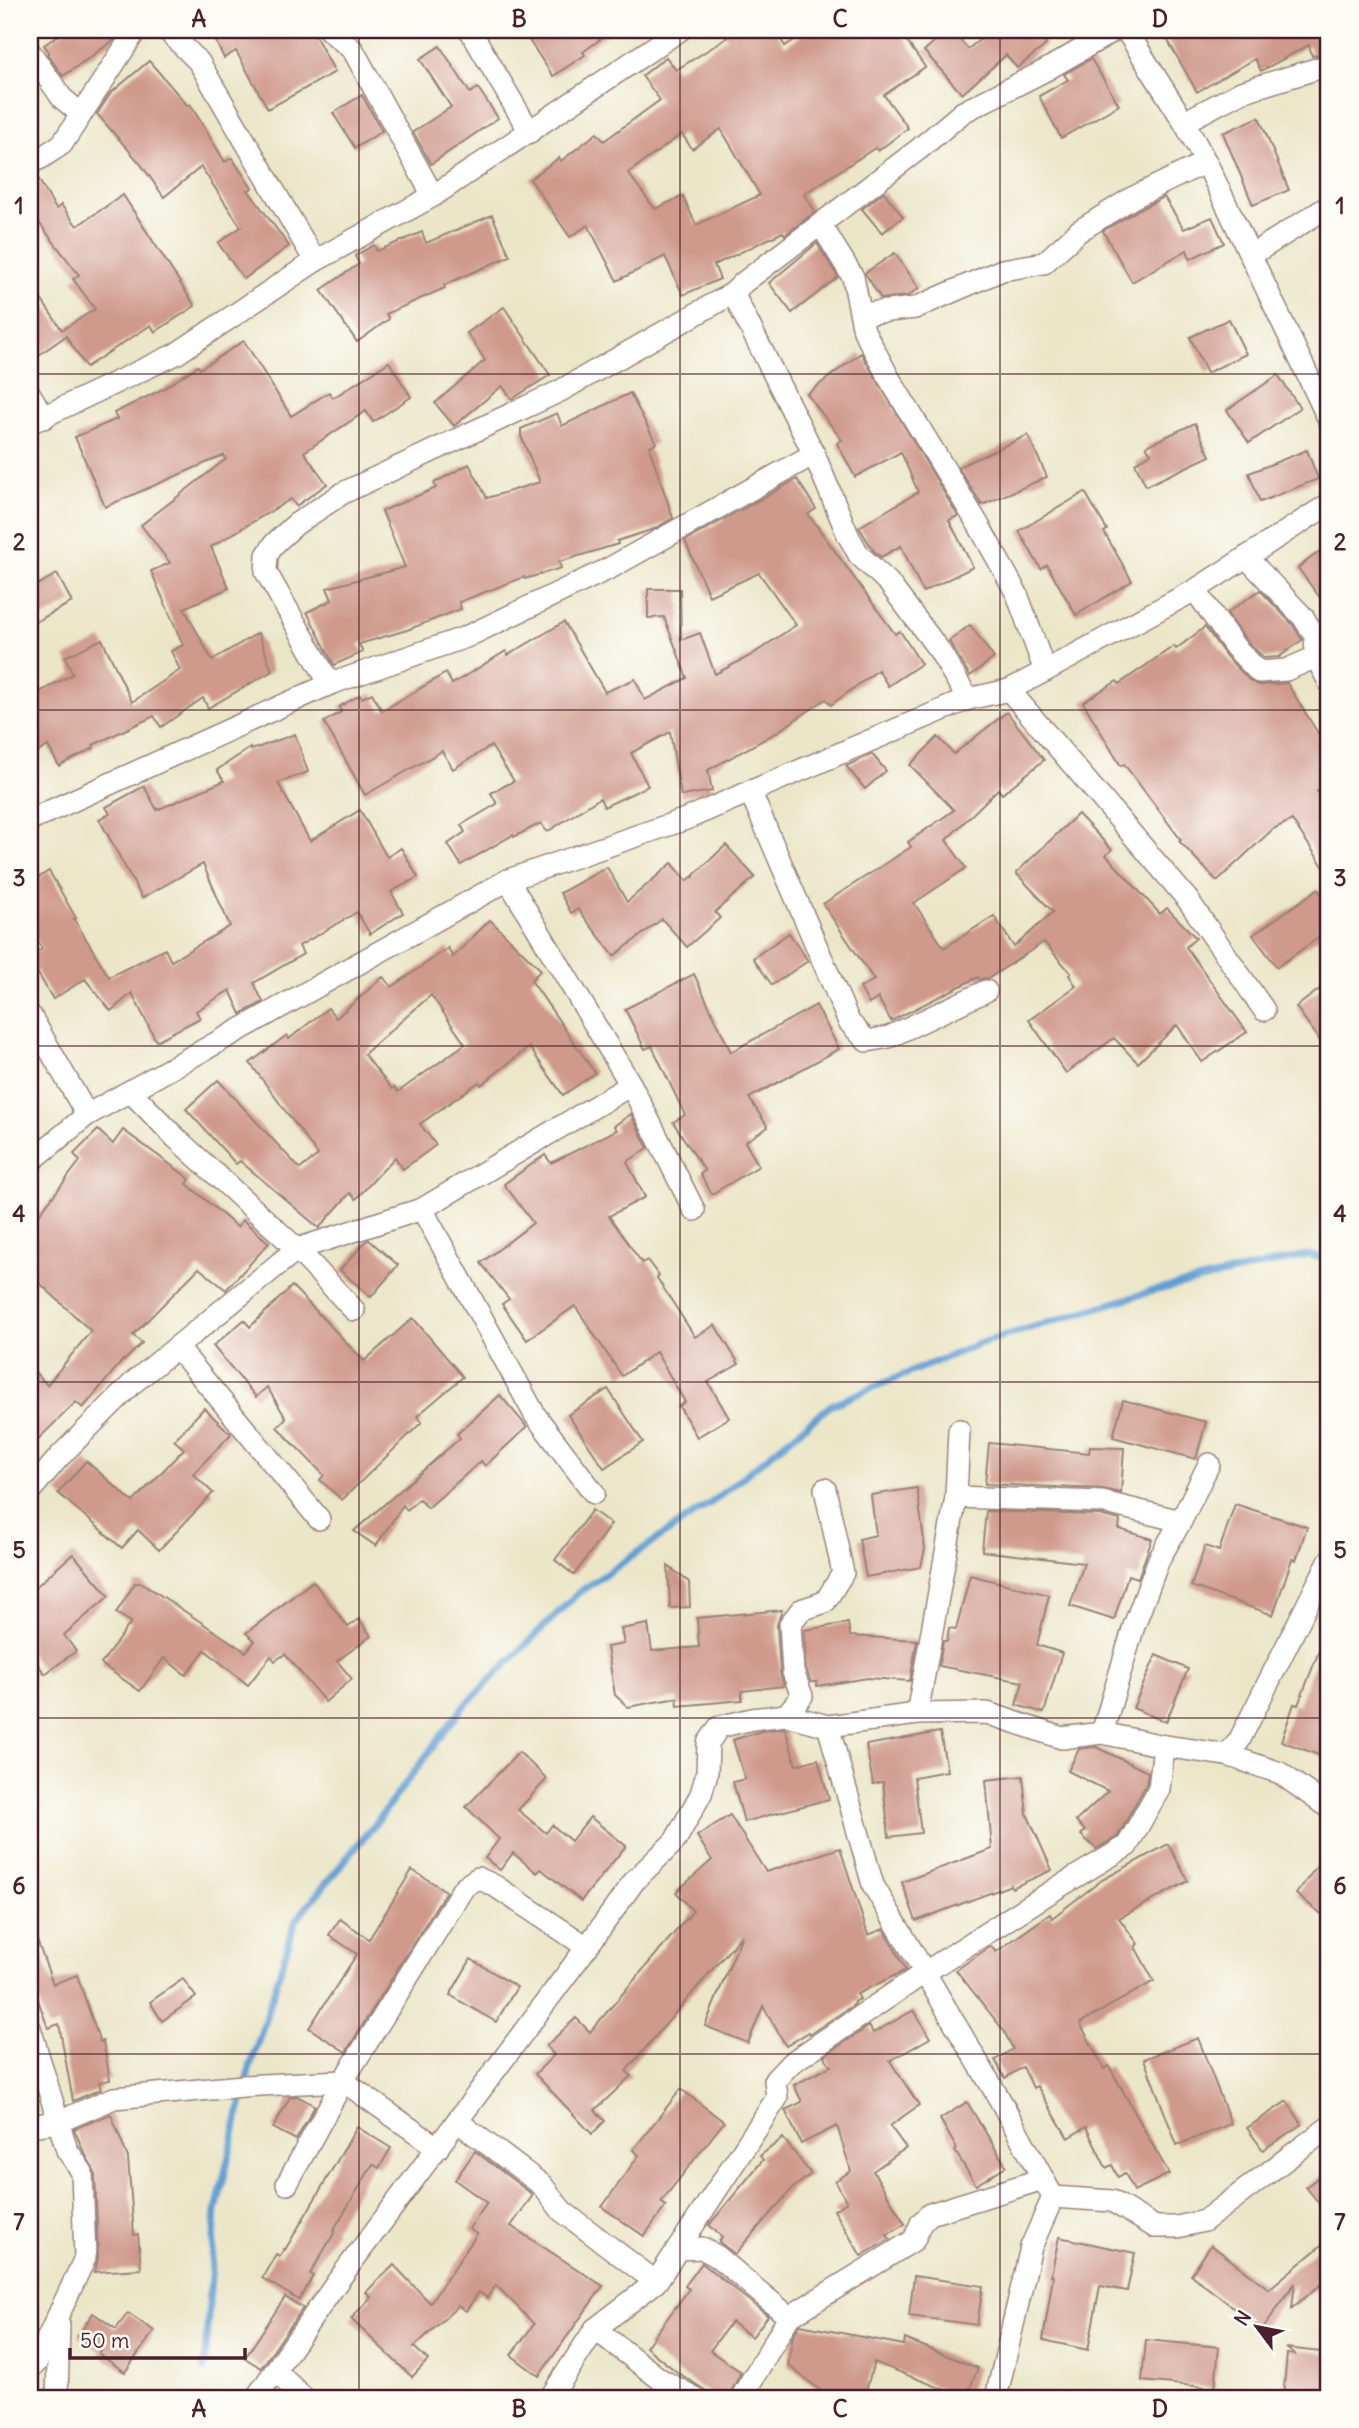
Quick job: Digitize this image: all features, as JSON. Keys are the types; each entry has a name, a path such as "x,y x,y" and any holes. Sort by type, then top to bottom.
{"street":[{"path":"30,163 62,144 136,30"},
{"path":"167,30 199,62 315,261"},
{"path":"329,30 353,51 433,196"},
{"path":"470,30 530,132"},
{"path":"30,394 37,420 176,354 315,261 433,196 680,30"},
{"path":"330,684 266,572 267,555 275,543 296,524 343,493 560,391 733,293 963,112 1046,70 1115,30"},
{"path":"1126,30 1206,162 1329,420"},
{"path":"30,52 62,98 81,114"},
{"path":"1184,122 1241,92 1329,65"},
{"path":"861,314 915,308 1002,270 1044,263 1079,231 1132,198 1206,162"},
{"path":"1251,255 1329,206"},
{"path":"821,225 853,277 864,331 1017,594 1045,671"},
{"path":"733,293 814,454 859,555 888,582 939,650 968,699"},
{"path":"30,820 330,684 466,637 610,568 814,454"},
{"path":"30,1162 87,1115 508,880 686,818 968,699 1009,690 1195,590 1329,504"},
{"path":"1246,557 1303,617 1315,636 1317,657 1329,682"},
{"path":"1195,590 1235,647 1259,672 1286,670 1317,657"},
{"path":"1009,690 1188,900 1264,1010"},
{"path":"750,791 849,1023 867,1041 889,1037 985,991"},
{"path":"508,880 631,1085 694,1210"},
{"path":"30,1015 87,1115"},
{"path":"30,1491 60,1456 134,1382 297,1249 422,1209 631,1085"},
{"path":"131,1092 176,1138 297,1249 354,1310"},
{"path":"422,1209 535,1415 594,1493"},
{"path":"177,1347 319,1520"},
{"path":"917,1714 956,1496 960,1430"},
{"path":"1102,1733 1134,1626 1159,1559 1209,1464"},
{"path":"786,1714 802,1696 793,1672 790,1624 801,1610 825,1602 843,1573 825,1489"},
{"path":"956,1496 1102,1502 1181,1521"},
{"path":"1227,1755 1239,1741 1329,1562"},
{"path":"256,2398 340,2278 635,1880 675,1841 701,1794 707,1773 708,1743 719,1727 752,1718 786,1714 828,1726 917,1714 987,1713 1062,1738 1102,1733 1227,1755 1280,1773 1329,1808"},
{"path":"828,1726 873,1885 1000,2100 1048,2188 1031,2247 996,2398"},
{"path":"656,2282 778,2098 775,2080 791,2063 924,1973 1127,1846 1159,1788 1164,1746"},
{"path":"287,2184 343,2081 464,1887 478,1878 495,1886 587,1947"},
{"path":"30,2028 66,2150 82,2172 85,2258 36,2363 30,2369"},
{"path":"30,2126 58,2122 114,2098 243,2086 343,2081 438,2148"},
{"path":"457,2120 542,2185 562,2211 656,2282"},
{"path":"741,2398 789,2317 914,2240 921,2223 930,2214 1048,2188 1112,2201 1155,2227 1177,2227 1204,2221 1321,2141 1329,2127"},
{"path":"550,2398 594,2329 656,2282 678,2249 702,2248 718,2257 789,2317"},
{"path":"57,2398 59,2316"},
{"path":"594,2329 660,2379 695,2398"},
{"path":"275,2371 304,2398"}],"building":[{"path":"66,30 121,30 113,41 63,76 47,54 49,52 44,45"},
{"path":"210,30 312,30 335,72 268,109 236,51 224,58"},
{"path":"522,30 613,30 583,52 585,55 553,76"},
{"path":"721,30 775,30 785,46 810,30 899,30 925,67 884,95 908,128 878,151 875,148 804,194 815,212 785,235 783,232 714,265 720,279 683,295 665,256 617,281 588,225 570,237 530,179 559,158 561,161 597,133 604,141 660,100 642,76 666,57 676,70 727,38","holes":["721,129 760,195 696,225 683,196 655,209 628,173 682,134 692,149"]},
{"path":"947,30 951,30 968,49 992,30 1062,30 1044,42 1046,45 1017,68 1006,55 962,94 924,51"},
{"path":"1182,30 1329,30 1329,52 1312,56 1309,45 1261,71 1255,59 1197,92 1167,39"},
{"path":"440,46 470,93 478,88 498,118 431,164 413,132 451,107 420,59"},
{"path":"1091,59 1119,105 1061,138 1039,96 1068,80 1064,74"},
{"path":"149,61 188,106 190,104 225,162 232,158 252,188 248,190 289,246 244,279 218,243 241,227 201,167 164,197 140,163 97,114 111,93"},
{"path":"362,95 382,131 355,148 333,113"},
{"path":"1259,117 1289,190 1253,205 1223,133"},
{"path":"36,175 56,209 61,205 77,226 123,195 195,306 155,332 151,325 86,367 66,336 30,361 30,283 62,330 95,309 73,279 79,275 30,211 30,176"},
{"path":"884,192 903,217 882,233 862,209"},
{"path":"1164,197 1184,229 1212,217 1224,243 1190,259 1187,250 1132,282 1103,231"},
{"path":"492,215 510,256 386,314 389,319 357,342 321,290 359,264 355,256 374,245 377,251 422,232 426,243"},
{"path":"817,243 838,277 792,313 769,283"},
{"path":"895,253 919,288 908,296 881,299 865,273"},
{"path":"504,307 550,375 512,399 502,386 454,426 435,403 485,360 467,333"},
{"path":"1229,319 1246,354 1207,373 1190,337"},
{"path":"244,341 291,416 329,392 333,398 389,362 411,397 373,422 366,411 304,452 327,484 296,506 291,499 211,547 229,588 184,608 212,660 258,633 272,671 208,708 203,698 161,727 154,716 93,745 94,748 59,766 48,746 30,757 30,697 73,674 65,657 102,639 132,702 180,670 171,651 183,645 151,571 170,563 141,525 226,459 224,455 105,507 75,437 117,419 114,413 163,389 198,366 200,369"},
{"path":"861,353 958,516 949,520 973,567 923,592 901,546 881,557 873,550 859,527 918,492 901,452 855,477 837,443 842,440 807,394"},
{"path":"1278,375 1300,408 1249,443 1227,410"},
{"path":"630,393 656,443 649,447 673,518 654,529 617,541 618,544 559,562 561,568 525,579 524,577 459,602 461,609 407,630 359,644 363,652 334,665 307,612 332,600 327,588 405,567 382,511 436,488 434,483 469,464 487,498 540,482 521,436 521,429 557,413 562,426"},
{"path":"1195,423 1210,456 1146,486 1135,463 1151,454 1146,446"},
{"path":"1028,435 1047,477 982,505 958,467"},
{"path":"1307,450 1318,479 1260,502 1249,473"},
{"path":"797,479 816,509 808,514 895,634 900,631 921,664 888,686 878,670 831,705 826,699 776,733 708,770 712,791 681,796 670,732 631,753 648,786 604,807 600,798 547,832 541,823 514,837 513,835 461,865 448,844 465,832 461,825 497,804 491,793 514,781 491,746 453,769 442,751 365,795 324,722 341,712 339,707 360,695 362,698 372,693 382,711 446,673 452,684 506,651 508,655 564,622 605,692 635,679 645,700 687,678 664,617 648,618 648,589 680,589 681,640 700,633 715,674 750,656 796,625 759,573 709,596 685,541"},
{"path":"1085,492 1132,581 1076,615 1047,565 1041,569 1019,531"},
{"path":"1329,544 1329,610 1298,568"},
{"path":"57,574 72,602 30,625 30,589"},
{"path":"1260,590 1293,625 1302,640 1279,657 1264,658 1245,639 1227,613"},
{"path":"970,625 994,658 970,676 949,641"},
{"path":"1205,627 1226,656 1250,681 1259,685 1287,683 1329,751 1329,784 1317,791 1329,819 1329,875 1292,820 1273,829 1217,881 1179,841 1181,840 1124,764 1121,766 1083,702 1117,681 1119,684 1174,646 1176,649"},
{"path":"1007,712 1044,760 1002,794 998,789 946,840 966,868 914,903 944,948 994,916 1014,947 1053,912 1016,873 1078,814 1112,850 1106,855 1160,914 1167,908 1196,938 1186,947 1247,1032 1202,1062 1177,1025 1138,1063 1114,1038 1066,1073 1029,1020 1076,986 1069,975 1071,973 1044,942 989,978 978,977 891,1021 878,998 869,1004 860,988 874,980 823,904 911,847 908,842 954,810 910,765 938,737 954,754"},
{"path":"295,734 308,772 278,783 310,841 360,810 387,857 401,848 418,877 391,892 403,913 370,934 357,912 299,946 303,954 254,983 263,1002 241,1014 230,990 196,1011 200,1018 156,1041 132,993 111,1011 85,979 53,999 30,960 30,956 42,949 30,928 30,883 49,871 109,977 165,949 171,961 230,926 203,864 142,898 99,819 110,814 106,807 144,786 157,810 224,781 217,770 250,748 251,750"},
{"path":"872,754 886,771 865,789 846,766"},
{"path":"726,845 755,877 715,912 720,918 687,947 662,919 614,956 578,909 571,913 560,893 607,867 627,902 672,863 687,881 693,876 694,878"},
{"path":"1318,889 1329,906 1329,930 1277,967 1253,935"},
{"path":"490,920 541,970 531,980 595,1073 563,1095 529,1047 481,1085 479,1082 420,1124 436,1145 403,1169 395,1157 356,1199 350,1193 319,1228 240,1161 236,1164 186,1109 218,1080 300,1169 318,1155 250,1063 287,1035 289,1039 328,1008 336,1018 383,977 392,987 448,948 453,957","holes":["431,995 465,1044 398,1092 394,1087 392,1089 364,1054"]},
{"path":"789,933 808,961 772,985 753,958"},
{"path":"694,974 731,1052 816,1005 839,1049 749,1098 768,1127 745,1142 759,1166 712,1194 700,1174 705,1171 673,1122 685,1115 652,1046 645,1049 625,1009"},
{"path":"1329,982 1329,1053 1296,1007"},
{"path":"631,1114 648,1148 627,1162 645,1197 609,1216 642,1263 647,1260 659,1276 657,1278 695,1337 715,1325 739,1364 708,1382 729,1418 697,1437 679,1406 685,1402 656,1352 622,1376 575,1306 527,1340 502,1304 509,1299 481,1263 533,1223 504,1184 545,1155 551,1163 617,1130 614,1126"},
{"path":"98,1130 113,1144 123,1130 190,1179 187,1184 237,1227 243,1220 269,1243 226,1290 199,1268 133,1335 142,1343 123,1360 83,1408 76,1402 30,1447 30,1367 47,1385 91,1331 30,1274 30,1226 80,1161 74,1154"},
{"path":"369,1240 398,1265 371,1297 340,1270"},
{"path":"292,1286 364,1361 413,1318 463,1377 417,1416 422,1422 342,1500 320,1480 324,1475 277,1427 286,1418 267,1387 256,1397 213,1346 244,1320 250,1327"},
{"path":"608,1389 643,1442 604,1468 568,1415"},
{"path":"500,1395 527,1427 485,1466 481,1461 428,1508 419,1499 407,1510 403,1505 376,1546 354,1531 460,1438 457,1434"},
{"path":"1123,1400 1206,1422 1196,1459 1113,1437"},
{"path":"204,1408 231,1434 193,1474 213,1493 159,1550 138,1530 122,1548 58,1493 86,1461 133,1502 184,1449 174,1440"},
{"path":"989,1443 1089,1453 1090,1447 1124,1448 1121,1493 1102,1489 985,1484"},
{"path":"917,1488 925,1549 921,1567 866,1577 859,1539 876,1535 871,1495"},
{"path":"1235,1504 1307,1527 1296,1560 1292,1559 1273,1615 1191,1586 1205,1546 1219,1551"},
{"path":"592,1510 611,1524 574,1575 555,1560"},
{"path":"986,1511 1100,1515 1120,1520 1119,1529 1152,1539 1138,1578 1128,1575 1114,1620 1070,1606 1084,1563 982,1551"},
{"path":"73,1554 109,1596 64,1635 76,1651 45,1674 30,1653 30,1592"},
{"path":"668,1566 689,1582 690,1607 670,1608"},
{"path":"970,1575 1049,1595 1037,1645 1062,1653 1044,1713 1016,1705 1023,1682 939,1666 943,1641 947,1641 949,1628 956,1629"},
{"path":"313,1581 348,1627 359,1619 371,1636 337,1661 352,1679 325,1702 285,1654 275,1661 271,1656 248,1685 205,1650 186,1675 164,1658 140,1691 101,1664 131,1622 116,1613 135,1583 142,1583 246,1652 255,1641 246,1633"},
{"path":"782,1610 777,1625 780,1673 784,1686 742,1691 742,1700 678,1706 677,1698 628,1707 615,1695 607,1647 624,1644 621,1629 648,1624 652,1651 699,1647 697,1618"},
{"path":"848,1623 850,1636 917,1640 910,1681 868,1678 817,1686 817,1682 811,1682 806,1669 804,1630"},
{"path":"1328,1628 1329,1759 1281,1741 1294,1704 1298,1705"},
{"path":"1156,1655 1188,1669 1166,1722 1133,1708"},
{"path":"785,1728 796,1765 818,1759 829,1799 744,1822 733,1782 745,1779 733,1740 761,1731"},
{"path":"940,1732 947,1771 914,1777 921,1833 889,1837 883,1782 873,1784 866,1745"},
{"path":"1096,1747 1148,1772 1146,1785 1117,1837 1096,1849 1081,1835 1085,1831 1076,1821 1108,1791 1068,1771 1079,1749"},
{"path":"519,1752 547,1779 518,1810 546,1833 552,1825 571,1841 590,1817 626,1846 581,1901 541,1869 537,1873 513,1853 500,1870 485,1858 499,1839 466,1807"},
{"path":"1023,1776 1027,1814 1052,1870 1012,1888 1011,1885 916,1921 902,1882 992,1849 986,1780"},
{"path":"730,1815 766,1872 840,1848 868,1935 884,1929 906,1970 857,1994 860,1999 854,2002 855,2004 810,2034 809,2032 786,2046 763,2006 748,2043 705,2026 742,1935 626,2071 631,2076 595,2110 605,2121 592,2134 535,2074 554,2055 546,2046 576,2018 590,2032 693,1911 676,1892 712,1860 697,1836"},
{"path":"1168,1844 1188,1881 1119,1918 1138,1944 1135,1947 1154,1981 1080,2023 1104,2069 1109,2066 1169,2174 1134,2191 1125,2173 1118,2177 1112,2165 1106,2168 1086,2127 1068,2138 1037,2086 1033,2088 1023,2067 1005,2078 995,2060 1013,2049 1004,2031 956,1970 991,1946 996,1952 1050,1914 1052,1918 1102,1880"},
{"path":"1329,1850 1329,1920 1296,1894"},
{"path":"412,1870 446,1891 346,2052 309,2028 357,1954 329,1935 340,1919 369,1939"},
{"path":"30,1927 53,1984 77,1975 100,2042 103,2041 110,2080 99,2082 101,2089 73,2101 59,2024 48,2028 30,1977"},
{"path":"471,1959 517,1987 496,2022 450,1995"},
{"path":"183,1979 196,1997 162,2021 150,2002"},
{"path":"914,2010 930,2038 890,2061 919,2105 890,2126 906,2148 873,2171 905,2224 887,2235 890,2239 861,2256 834,2210 847,2202 835,2181 851,2171 837,2126 801,2144 785,2110 802,2102 794,2085 831,2066 824,2056 869,2026 873,2033"},
{"path":"1198,2038 1231,2124 1177,2145 1144,2059"},
{"path":"681,2089 724,2122 661,2202 666,2206 644,2236 602,2207 639,2155 633,2150"},
{"path":"297,2096 315,2106 296,2140 273,2128 290,2097"},
{"path":"1287,2101 1302,2124 1263,2150 1247,2128"},
{"path":"967,2102 1006,2166 976,2185 955,2151 957,2149 940,2119"},
{"path":"111,2114 128,2158 134,2235 138,2234 141,2269 95,2272 98,2258 95,2172 74,2129"},
{"path":"357,2127 391,2148 379,2168 373,2164 334,2229 336,2230 310,2274 313,2276 299,2300 262,2278 276,2254 280,2256 285,2250"},
{"path":"783,2138 811,2174 792,2189 735,2254 719,2242 722,2237 709,2225 763,2160 760,2156"},
{"path":"475,2151 533,2195 511,2226 603,2286 539,2376 511,2355 534,2324 496,2285 487,2298 479,2292 466,2311 458,2306 414,2347 428,2360 412,2377 351,2319 371,2297 366,2292 394,2265 430,2303 477,2234 469,2229 487,2203 455,2180"},
{"path":"1329,2169 1329,2216 1306,2187"},
{"path":"1059,2237 1135,2253 1127,2291 1100,2286 1088,2350 1043,2340"},
{"path":"1329,2239 1329,2278 1292,2308 1295,2283 1261,2331 1191,2275 1211,2245 1269,2289"},
{"path":"702,2263 768,2316 752,2337 731,2322 710,2351 741,2372 728,2398 717,2398 677,2372 646,2347 689,2289 685,2286"},
{"path":"914,2276 983,2286 977,2325 909,2316"},
{"path":"285,2297 303,2308 261,2368 245,2358"},
{"path":"93,2313 116,2329 128,2313 154,2331 125,2372 78,2336"},
{"path":"800,2325 904,2345 905,2339 978,2368 966,2398 874,2362 864,2398 830,2398 788,2365 793,2335"},
{"path":"1146,2340 1219,2347 1215,2388 1142,2381"},
{"path":"1286,2348 1329,2353 1329,2398 1283,2398 1287,2354 1296,2355"}],"waterway":[{"path":"204,2369 216,2211 248,2074 296,1920 378,1820 463,1707 578,1593 712,1502 831,1405 981,1343 1149,1292 1307,1255 1329,1259"}]}
